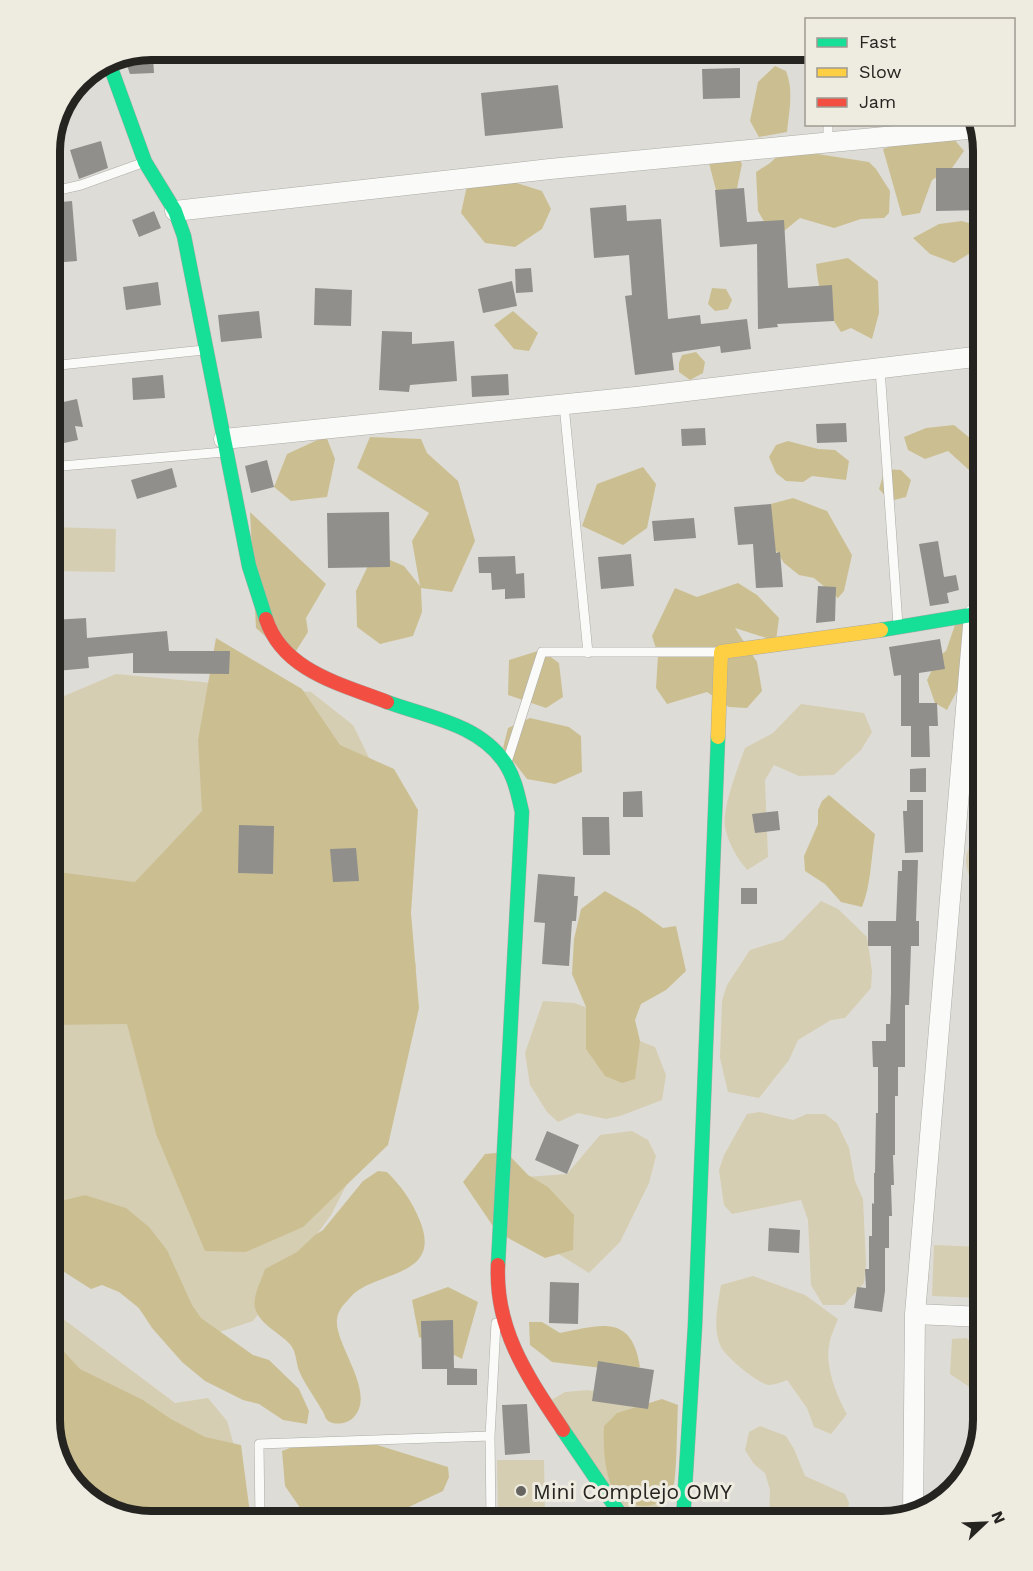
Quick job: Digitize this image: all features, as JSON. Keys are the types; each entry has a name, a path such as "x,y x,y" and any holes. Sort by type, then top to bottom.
{"main road":[{"path":"111,69 145,162 175,211 184,236 249,566 267,623 277,641 292,657 314,674 448,722 472,733 492,747 506,764 516,786 522,812 497,1289 513,1350 527,1376 618,1511"},
{"path":"684,1511 695,1326 721,652 898,628 973,615"}],"street":[{"path":"175,211 550,169 828,133 970,128"},
{"path":"225,445 973,357"},
{"path":"913,1505 915,1314 973,680"},
{"path":"915,1314 973,1317"}],"lane":[{"path":"60,190 81,186 145,162"},
{"path":"60,365 206,350"},
{"path":"880,369 898,628"},
{"path":"564,405 588,653"},
{"path":"60,466 225,445"},
{"path":"506,764 542,652 721,652"},
{"path":"491,1511 490,1436 497,1289"},
{"path":"260,1511 259,1444 490,1436"}],"shaded area":[{"path":"775,66 786,71 790,86 787,132 759,137 750,121 758,82"},
{"path":"943,126 964,151 952,168 932,180 920,213 902,216 883,149"},
{"path":"785,149 869,162 890,191 889,213 884,218 861,219 834,228 800,218 779,235 770,232 758,211 756,172"},
{"path":"739,158 742,164 735,198 717,194 709,163"},
{"path":"507,180 542,191 551,209 542,229 515,247 485,243 461,213 468,181"},
{"path":"962,221 973,224 972,252 954,263 930,254 913,238 939,224"},
{"path":"848,258 878,281 879,313 872,339 851,328 841,332 826,307 821,292 816,264"},
{"path":"712,288 726,289 732,300 728,309 715,311 708,304"},
{"path":"513,311 538,333 529,351 514,349 494,325"},
{"path":"696,352 705,362 703,373 690,380 679,372 679,363 682,355"},
{"path":"954,425 973,441 973,459 969,470 948,451 925,459 908,450 904,437 926,428"},
{"path":"326,436 335,459 327,497 291,501 274,487 287,454"},
{"path":"370,437 421,439 427,453 458,481 475,541 452,592 421,588 422,612 413,636 380,644 357,627 356,591 374,553 404,566 420,586 412,541 429,513 357,468"},
{"path":"788,441 818,449 835,450 849,461 846,480 812,476 803,482 786,481 776,473 769,457 776,445"},
{"path":"643,467 656,484 647,528 623,545 582,526 597,484"},
{"path":"885,469 901,470 911,480 906,497 890,501 879,489"},
{"path":"793,498 827,511 852,555 844,591 838,598 814,578 799,575 784,563 773,546 767,505"},
{"path":"250,512 326,584 306,618 308,632 291,659 256,628"},
{"path":"60,527 116,529 115,572 60,571"},
{"path":"738,583 757,595 779,618 776,641 735,628 757,662 762,691 747,708 729,707 707,692 667,704 656,688 658,655 652,636 675,588 697,597"},
{"path":"973,608 973,675 957,691 947,710 935,703 927,680 939,656 946,651 956,622"},
{"path":"60,611 78,651 68,665 60,669"},
{"path":"216,638 302,689 340,745 394,769 418,810 411,913 419,1008 388,1145 303,1227 246,1252 205,1251 156,1134 127,1024 60,1025 60,872 135,882 202,811 198,740"},
{"path":"541,650 559,663 563,697 546,708 508,695 509,660"},
{"path":"116,674 311,692 353,725 378,776 416,966 390,1100 331,1215 253,1321 174,1347 62,1225 60,1216 60,698"},
{"path":"801,704 864,713 872,732 861,750 834,775 799,776 774,765 765,780 768,857 747,870 728,839 725,819 728,798 745,748 773,733"},
{"path":"530,718 569,727 581,736 582,772 555,784 527,779 503,748 508,728"},
{"path":"829,795 875,834 869,881 862,907 841,902 825,884 805,871 804,856 818,824 818,810 822,801"},
{"path":"973,840 973,885 966,861"},
{"path":"605,891 663,928 676,926 686,971 666,990 641,1004 635,1020 640,1041 635,1079 622,1083 605,1076 586,1049 586,1007 572,974 574,939 581,909"},
{"path":"821,901 838,909 867,937 872,971 871,988 845,1018 831,1020 798,1040 789,1060 759,1098 728,1092 720,1058 722,1001 727,985 750,950 783,940"},
{"path":"543,1001 574,1003 605,1014 635,1039 655,1047 666,1075 662,1100 606,1119 578,1113 558,1122 547,1112 530,1085 525,1053"},
{"path":"973,1095 973,1139 969,1131 971,1096"},
{"path":"760,1112 793,1120 807,1114 825,1114 837,1123 849,1148 855,1181 863,1199 866,1264 864,1283 844,1305 823,1305 811,1285 808,1220 801,1200 732,1214 724,1205 719,1170 724,1155 747,1114"},
{"path":"632,1131 648,1140 656,1156 649,1183 620,1242 589,1273 549,1248 526,1177 567,1174 600,1135"},
{"path":"506,1152 528,1175 548,1187 574,1215 573,1250 545,1258 497,1232 463,1182 485,1154"},
{"path":"378,1171 387,1172 410,1201 420,1221 424,1250 410,1267 358,1290 340,1311 337,1319 338,1330 361,1396 359,1408 353,1418 337,1424 326,1419 302,1378 292,1347 262,1320 254,1304 265,1269 297,1252 323,1230 363,1181"},
{"path":"85,1195 126,1208 149,1227 167,1250 192,1305 201,1318 253,1355 269,1360 299,1389 309,1411 307,1424 283,1420 259,1404 243,1400 205,1381 182,1362 152,1328 139,1308 119,1292 102,1285 91,1289 60,1269 60,1201"},
{"path":"934,1245 973,1247 973,1298 932,1296"},
{"path":"753,1276 805,1295 838,1319 831,1336 828,1354 830,1372 847,1414 831,1434 814,1427 807,1408 787,1380 769,1385 757,1380 742,1369 721,1347 716,1324 721,1285"},
{"path":"448,1287 478,1302 462,1359 419,1337 412,1300"},
{"path":"60,1317 175,1403 208,1398 227,1421 237,1456 159,1511 133,1509 101,1496 79,1475 63,1443 60,1420"},
{"path":"529,1322 542,1322 560,1333 601,1326 622,1330 630,1338 636,1350 640,1367 626,1371 552,1362 530,1345"},
{"path":"966,1338 973,1343 973,1389 950,1374 952,1339"},
{"path":"60,1347 80,1369 143,1400 171,1419 205,1437 241,1445 250,1511 145,1511 111,1502 101,1496 79,1475 63,1443 60,1420"},
{"path":"587,1390 606,1393 648,1409 672,1481 659,1511 628,1511 543,1405 565,1392"},
{"path":"662,1399 678,1405 673,1487 664,1498 652,1505 631,1504 615,1493 608,1478 604,1451 604,1426 617,1413"},
{"path":"760,1426 786,1436 805,1476 845,1494 849,1503 848,1511 769,1511 770,1490 765,1473 754,1464 745,1450 749,1432"},
{"path":"371,1443 448,1467 449,1477 443,1491 400,1511 302,1511 285,1486 282,1451 300,1444"},
{"name":"Mini Complejo OMY","path":"497,1460 544,1460 545,1511 498,1511"}],"building":[{"path":"153,60 154,73 130,74 126,64"},
{"path":"740,68 740,98 703,99 702,69"},
{"path":"558,85 563,128 485,136 481,93"},
{"path":"101,141 108,168 79,179 70,150"},
{"path":"936,168 973,168 973,210 936,211"},
{"path":"744,188 747,222 784,220 788,288 832,285 834,321 777,324 778,327 758,329 757,244 720,247 715,190"},
{"path":"72,201 77,261 60,262 60,202"},
{"path":"626,205 627,221 661,219 668,319 700,315 701,324 747,319 751,349 721,353 720,346 672,353 674,370 635,375 625,296 632,295 629,255 594,258 590,208"},
{"path":"154,211 161,228 139,237 132,220"},
{"path":"531,268 533,292 516,293 515,269"},
{"path":"512,281 517,306 483,313 478,289"},
{"path":"158,282 161,305 126,310 123,287"},
{"path":"315,288 352,290 351,326 314,325"},
{"path":"259,311 262,338 221,342 218,315"},
{"path":"382,331 412,332 412,344 454,341 457,381 410,385 409,392 379,390"},
{"path":"508,374 509,395 472,397 471,376"},
{"path":"163,375 165,398 133,400 132,378"},
{"path":"77,399 83,427 75,426 78,440 60,444 60,403"},
{"path":"846,423 847,442 817,443 816,424"},
{"path":"705,428 706,445 682,446 681,429"},
{"path":"267,460 274,487 251,493 245,466"},
{"path":"172,468 177,487 137,499 131,480"},
{"path":"771,504 776,553 780,552 783,587 756,588 753,544 738,545 734,507"},
{"path":"389,512 390,567 328,568 327,513"},
{"path":"694,518 696,538 654,541 652,521"},
{"path":"938,541 944,577 956,575 959,590 947,593 949,603 930,606 919,544"},
{"path":"631,554 634,586 601,589 598,557"},
{"path":"515,556 516,574 524,573 525,598 505,599 505,589 492,590 491,573 479,573 478,557"},
{"path":"818,586 836,587 835,621 816,623"},
{"path":"86,618 87,638 167,631 169,651 230,651 229,674 133,673 133,653 88,657 89,668 60,671 60,620"},
{"path":"940,639 945,669 919,673 919,703 937,703 938,726 929,726 930,757 911,757 911,726 901,726 901,675 894,676 889,647"},
{"path":"926,768 926,792 910,792 910,769"},
{"path":"642,791 643,817 623,817 623,792"},
{"path":"907,800 923,800 923,852 905,853 903,811 907,811"},
{"path":"778,811 780,830 755,833 752,814"},
{"path":"582,817 609,817 610,855 583,855"},
{"path":"239,825 274,826 273,874 238,873"},
{"path":"356,848 359,881 333,882 330,849"},
{"path":"902,860 918,860 916,921 919,921 919,946 911,946 909,1005 905,1005 905,1067 898,1067 898,1096 895,1096 894,1185 891,1185 892,1216 889,1216 889,1248 885,1248 885,1291 882,1312 854,1308 857,1287 866,1288 865,1269 869,1269 869,1236 872,1236 878,1067 873,1067 872,1041 886,1041 886,1024 890,1024 891,946 868,946 868,921 896,921 898,871 902,871"},
{"path":"538,874 575,877 574,896 578,896 576,921 572,921 569,966 542,964 545,923 534,922"},
{"path":"741,888 757,888 757,904 741,904"},
{"path":"547,1131 579,1145 567,1174 535,1160"},
{"path":"769,1228 800,1230 799,1253 768,1251"},
{"path":"550,1282 579,1283 578,1324 549,1323"},
{"path":"453,1320 454,1368 477,1369 477,1385 447,1385 447,1369 422,1369 421,1321"},
{"path":"598,1361 654,1370 648,1409 592,1401"},
{"path":"527,1404 530,1453 505,1455 502,1405"}],"traffic: fast":[{"path":"111,69 145,162 175,211 184,236 249,566 266,619"},
{"path":"881,630 973,615"},
{"path":"387,702 452,724 481,739 505,763 516,787 522,812 498,1265"},
{"path":"684,1511 695,1326 718,737"},
{"path":"563,1430 618,1511"}],"traffic: slow":[{"path":"718,737 721,652 881,630"}],"traffic: jam":[{"path":"266,619 274,637 300,663 333,682 387,702"},
{"path":"498,1265 498,1289 508,1332 526,1372 563,1430"}],"place":[{"name":"Mini Complejo OMY","path":"521,1491"}]}
